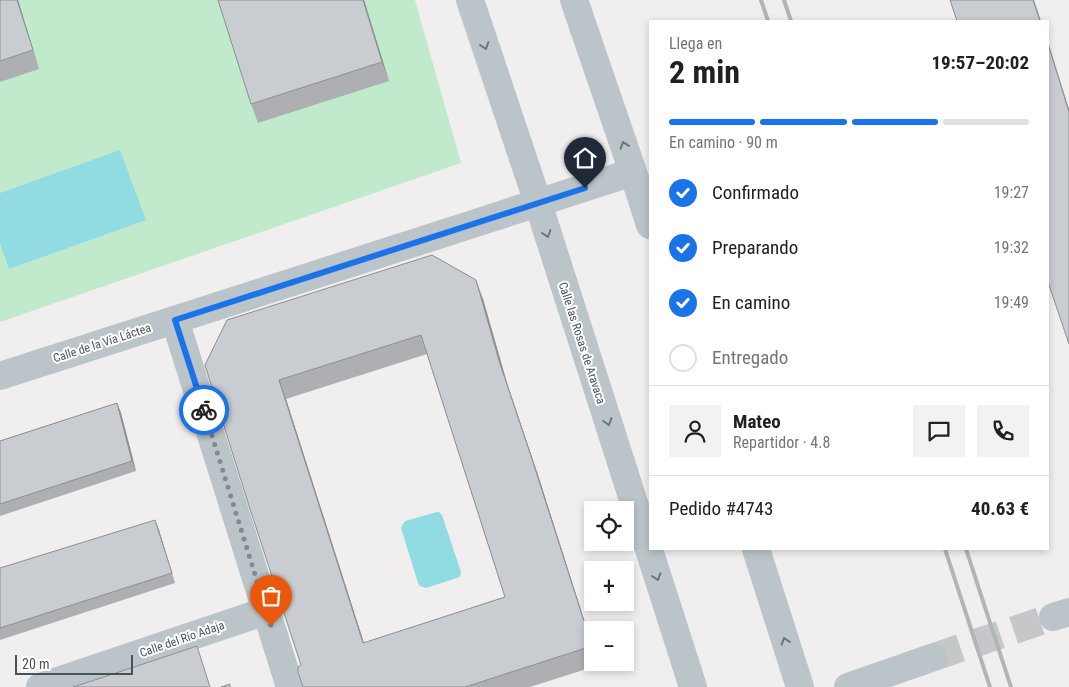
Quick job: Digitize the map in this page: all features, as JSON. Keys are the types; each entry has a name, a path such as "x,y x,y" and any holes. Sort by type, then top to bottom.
{"street":[{"name":"Calle las Rosas de Aravaca","path":"470,0 538,203 649,550"},
{"path":"574,0 649,222"},
{"name":"Calle de la Vía Láctea","path":"0,376 633,172"},
{"path":"175,320 290,687"},
{"name":"Calle las Rosas de Aravaca","path":"649,550 693,687"},
{"path":"756,550 800,687"},
{"name":"Calle del Río Adaja","path":"40,687 266,611"},
{"path":"848,687 934,657"}],"green space":[{"path":"0,0 415,0 461,163 0,322"}],"water":[{"path":"120,150 146,220 9,269 0,243 0,193"},
{"path":"437,512 442,515 461,572 460,577 426,588 418,583 401,528 405,521"}],"building":[{"path":"0,0 17,0 33,50 0,61"},
{"path":"218,0 363,0 382,62 251,104"},
{"path":"950,0 1033,0 1040,20 957,20"},
{"path":"1049,47 1069,112 1069,344 1049,285"},
{"path":"432,255 476,280 500,364 584,621 584,649 465,687 303,687 298,672 298,667 301,665 205,365 227,320","holes":["421,335 505,597 363,643 279,380"]},
{"path":"117,403 132,461 0,504 0,441"},
{"path":"155,520 172,573 0,628 0,568"},
{"path":"197,646 210,687 73,687 101,678"}],"tunnel":[{"path":"934,657 1053,617"}],"railway":[{"path":"761,0 768,20"},
{"path":"784,0 791,20"},
{"path":"945,550 990,687"},
{"path":"966,550 1011,687"}],"way so far":[{"path":"204,410 271,626"}],"route":[{"path":"204,410 175,320 585,188"}]}
